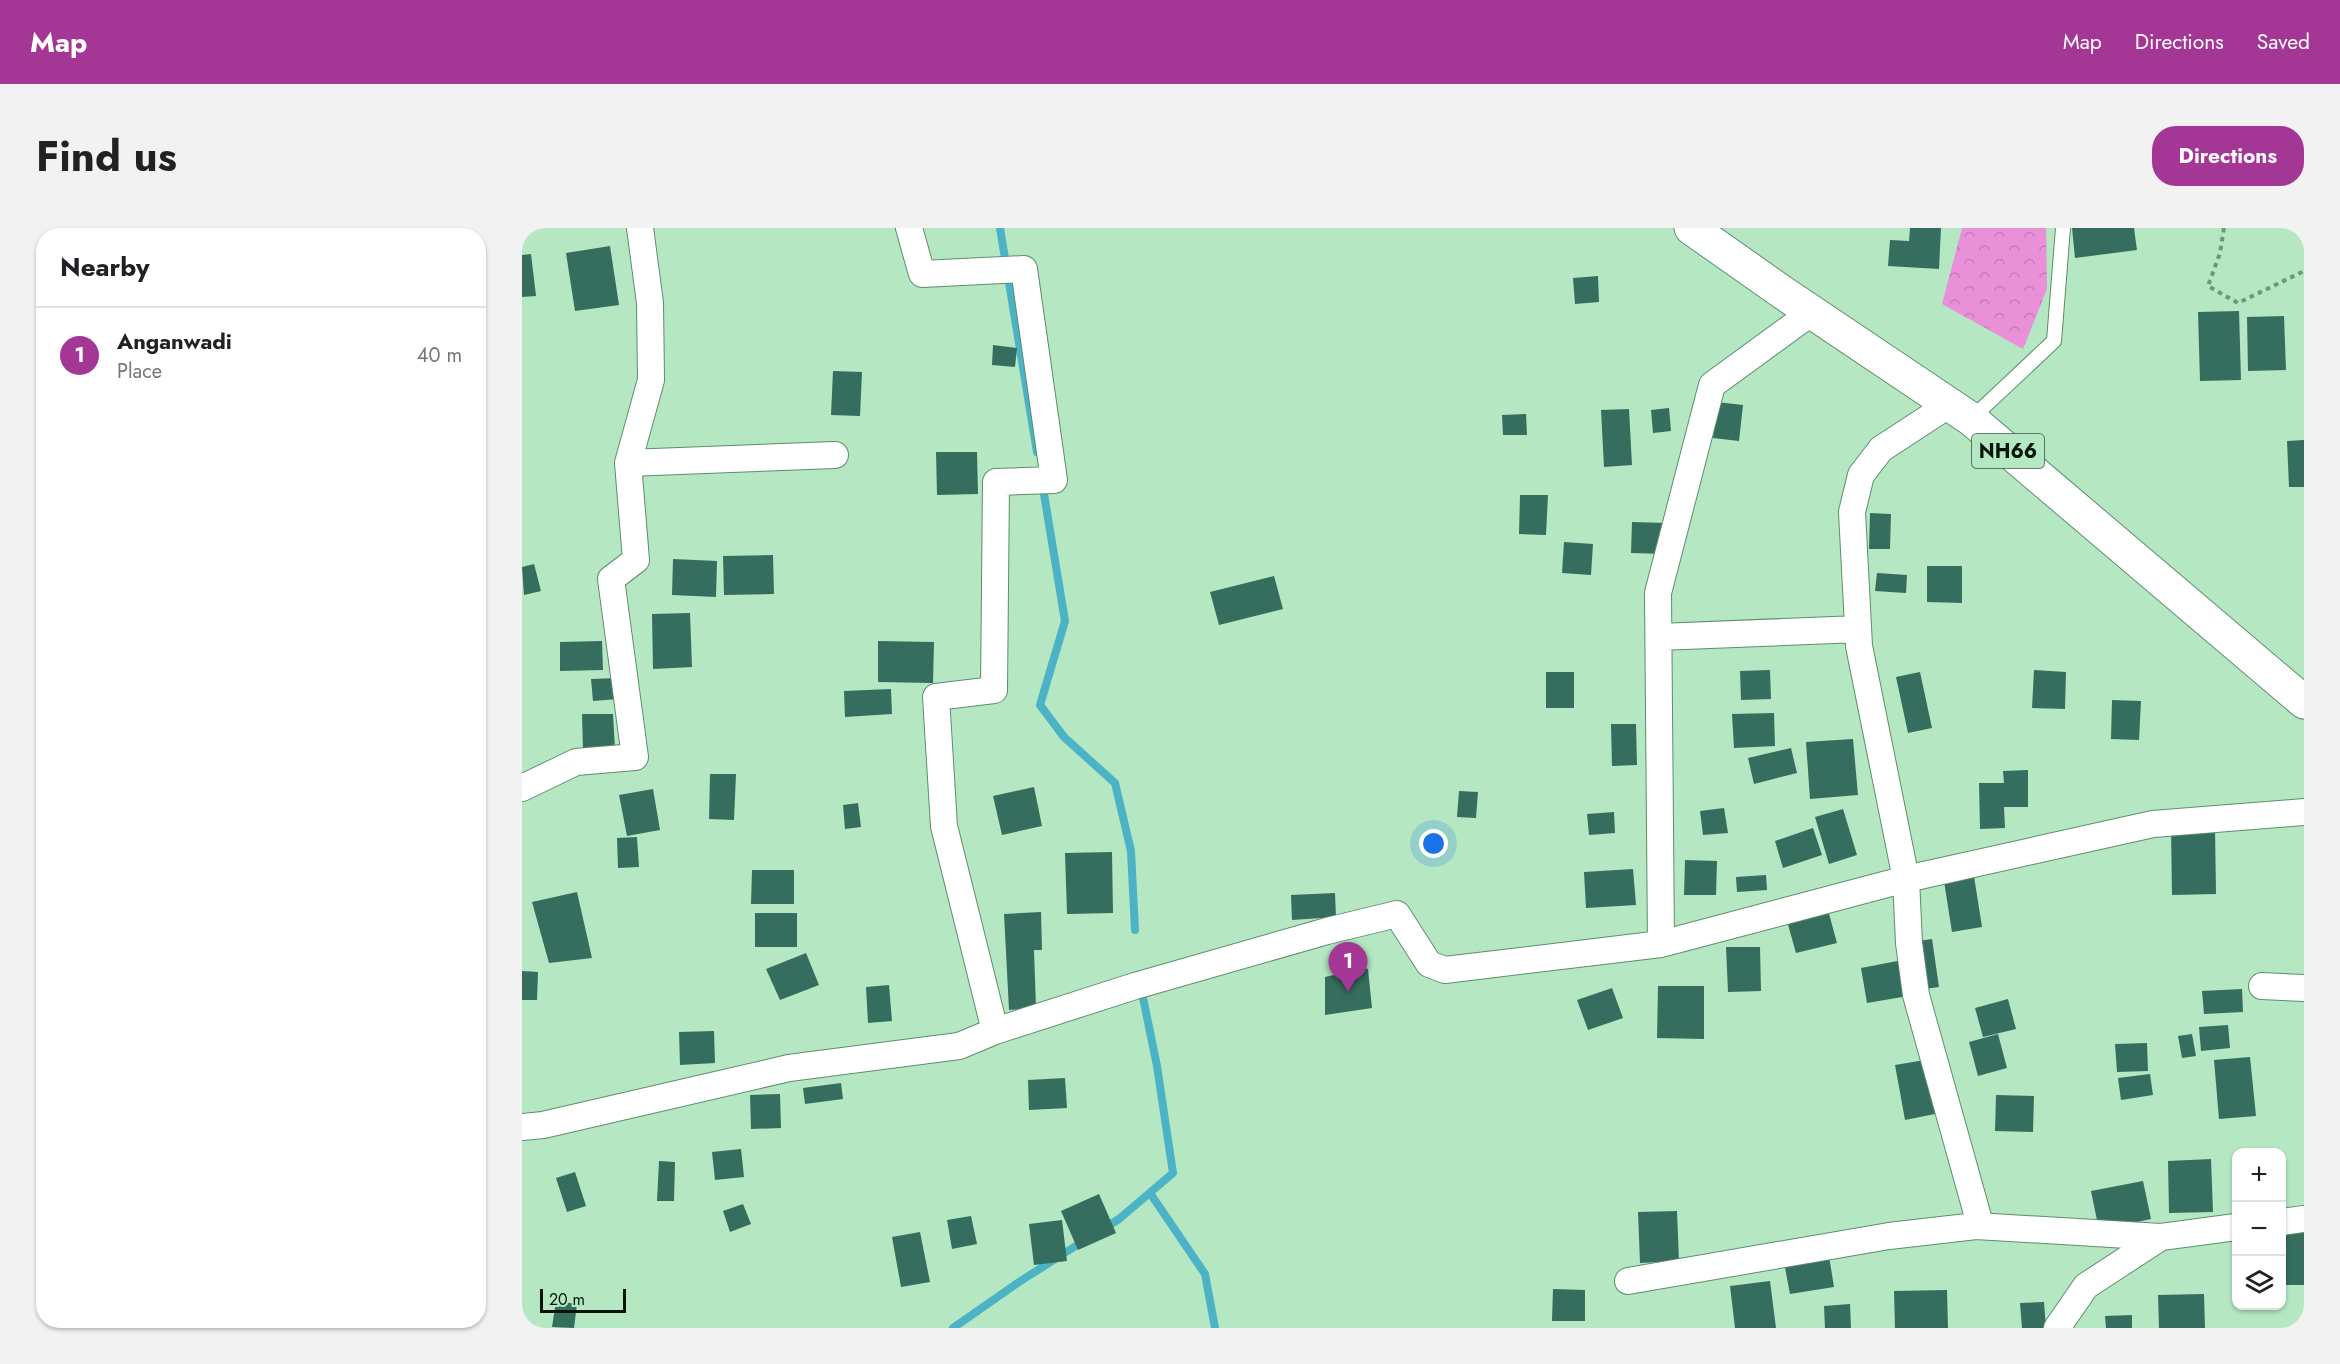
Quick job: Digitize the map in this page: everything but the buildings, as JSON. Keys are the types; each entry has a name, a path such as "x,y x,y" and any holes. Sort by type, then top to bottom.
{"highway":[{"name":"NH66","path":"1691,228 1961,411 2304,702"}],"street":[{"path":"522,788 576,762 635,756 611,579 636,560 628,463 651,380 650,303 640,228"},
{"path":"909,228 922,274 1024,269 1054,480 996,482 994,690 936,697 944,826 995,1031"},
{"path":"1661,944 1658,593 1712,386 1812,312"},
{"path":"1961,411 1881,449 1861,475 1852,512 1861,658 1906,879 1909,943 1916,995 1978,1217 1976,1226"},
{"path":"628,463 835,455"},
{"path":"1659,637 1858,629"},
{"path":"522,1127 543,1125 789,1068 959,1046 995,1031 1146,982 1327,931 1397,914 1429,964 1445,970 1661,944 1906,879 2153,824 2304,812"},
{"path":"2262,986 2304,988"},
{"path":"2286,1221 2304,1219"},
{"path":"1628,1281 1889,1236 1976,1226 2161,1237 2232,1228"},
{"path":"2057,1328 2086,1286 2161,1237"}],"lane":[{"path":"1961,411 2054,340 2063,228"}],"path":[{"path":"2224,228 2220,253 2208,286 2238,303 2304,271"}],"green space":[{"path":"1962,228 2046,228 2047,289 2023,349 1942,304"}],"waterway":[{"path":"1000,228 1037,452"},
{"path":"1042,482 1065,621 1040,705 1064,737 1115,783 1131,851 1135,930"},
{"path":"1103,1229 1119,1219 1173,1173 1157,1066 1141,988"},
{"path":"1150,1193 1205,1274 1215,1328"},
{"path":"953,1328 1085,1240"}],"place":[{"name":"Anganwadi","path":"1348,992"}]}
